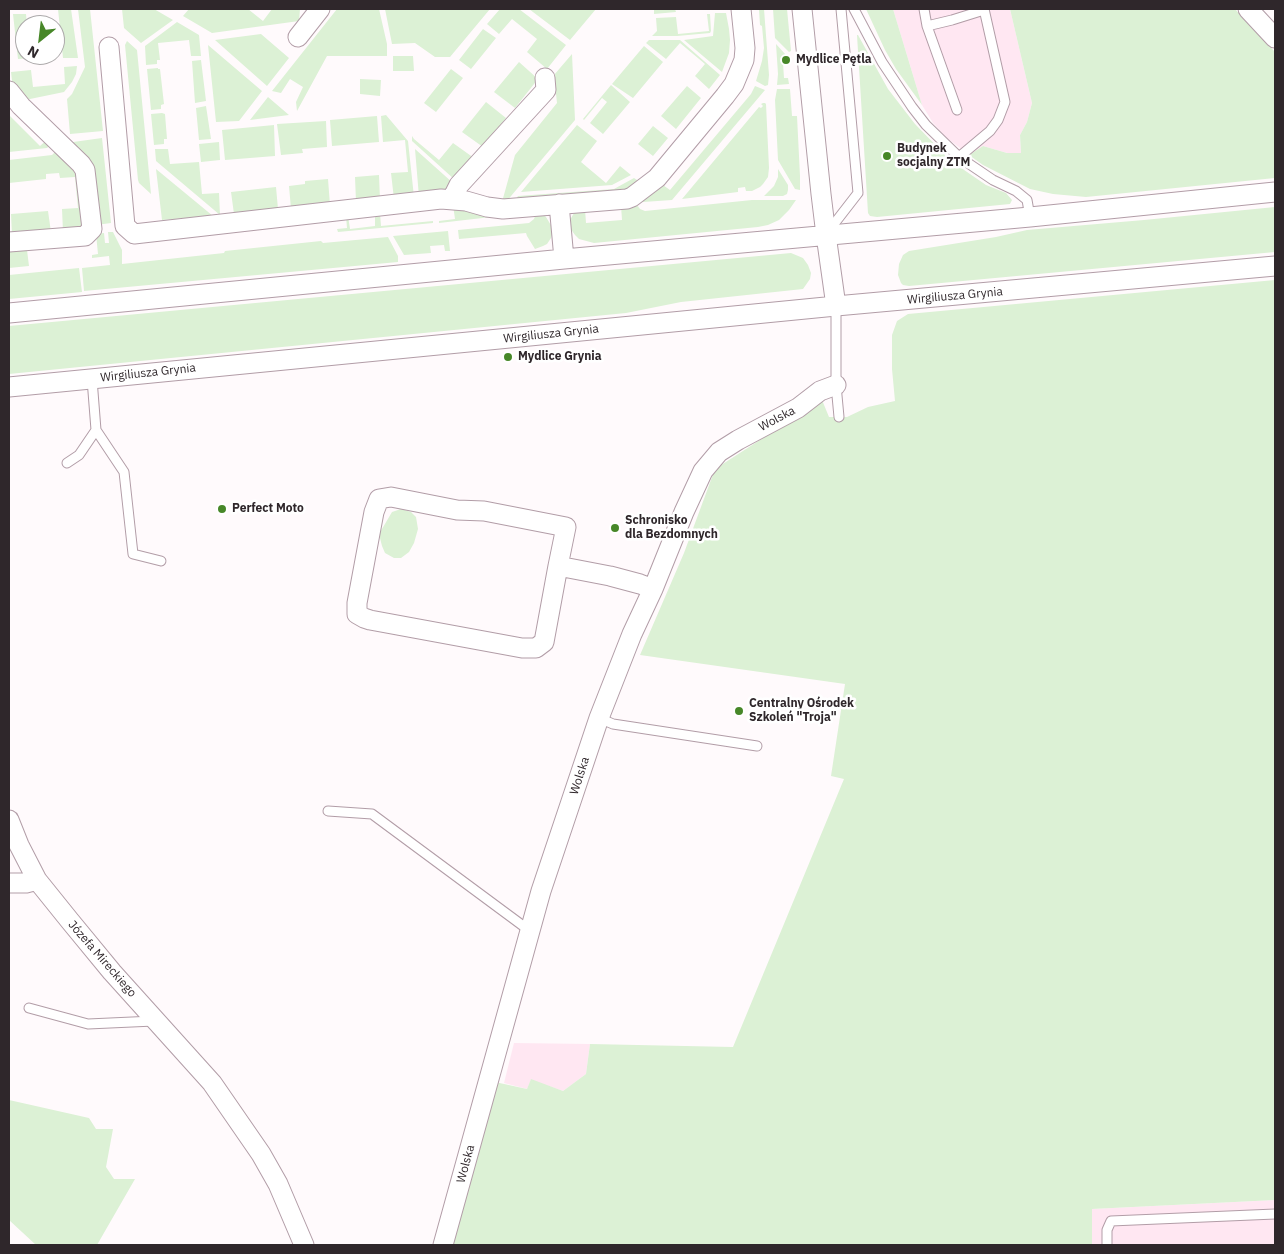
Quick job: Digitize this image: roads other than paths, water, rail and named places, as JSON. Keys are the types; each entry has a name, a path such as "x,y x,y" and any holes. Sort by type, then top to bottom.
{"street":[{"path":"298,36 320,9"},
{"path":"109,47 125,226 134,234 441,199 466,201 496,209 630,198 638,194 657,178 734,84 744,60 741,9"},
{"path":"802,9 826,235 836,306"},
{"path":"1248,9 1275,38"},
{"path":"454,199 459,185 546,90 545,78"},
{"path":"9,91 21,106 85,170 92,229 85,236 9,242"},
{"path":"9,313 564,259 1030,217 1275,192"},
{"path":"559,204 564,259"},
{"name":"Wirgiliusza Grynia","path":"9,387 836,306 1275,266"},
{"name":"Wolska","path":"443,1245 541,891 599,718 632,634 653,589 684,512 703,471 719,452 798,408 820,391 836,385"},
{"path":"391,497 457,510 484,511 566,527 558,566 544,642 536,648 522,648 370,620 356,614 374,512 379,499 391,497"},
{"path":"558,566 610,576 653,589"},
{"path":"9,820 18,845 37,880 26,883 9,883"},
{"name":"Józefa Mireckiego","path":"37,880 106,965 212,1083 261,1154 278,1184 304,1245"}],"lane":[{"path":"826,235 858,193 841,9"},
{"path":"854,9 882,62 926,125 960,157 993,180 1016,191 1028,200 1030,217"},
{"path":"924,9 927,26 957,110"},
{"path":"927,26 984,9 1005,102 998,120 990,131 960,157"},
{"path":"836,306 836,385 839,417"},
{"path":"92,379 96,430 124,472 134,554 161,561"},
{"path":"67,463 79,454 96,430"},
{"path":"599,718 613,724 757,746"},
{"path":"328,811 372,814 530,932"},
{"path":"29,1008 88,1024 156,1021"},
{"path":"1107,1245 1107,1230 1111,1221 1275,1214"}],"place":[{"name":"Mydlice Pętla","path":"786,60"},
{"name":"Budynek socjalny ZTM","path":"887,156"},
{"name":"Mydlice Grynia","path":"508,357"},
{"name":"Perfect Moto","path":"222,509"},
{"name":"Schronisko dla Bezdomnych","path":"615,528"},
{"name":"Centralny Ośrodek Szkoleń \"Troja\"","path":"739,711"}]}
